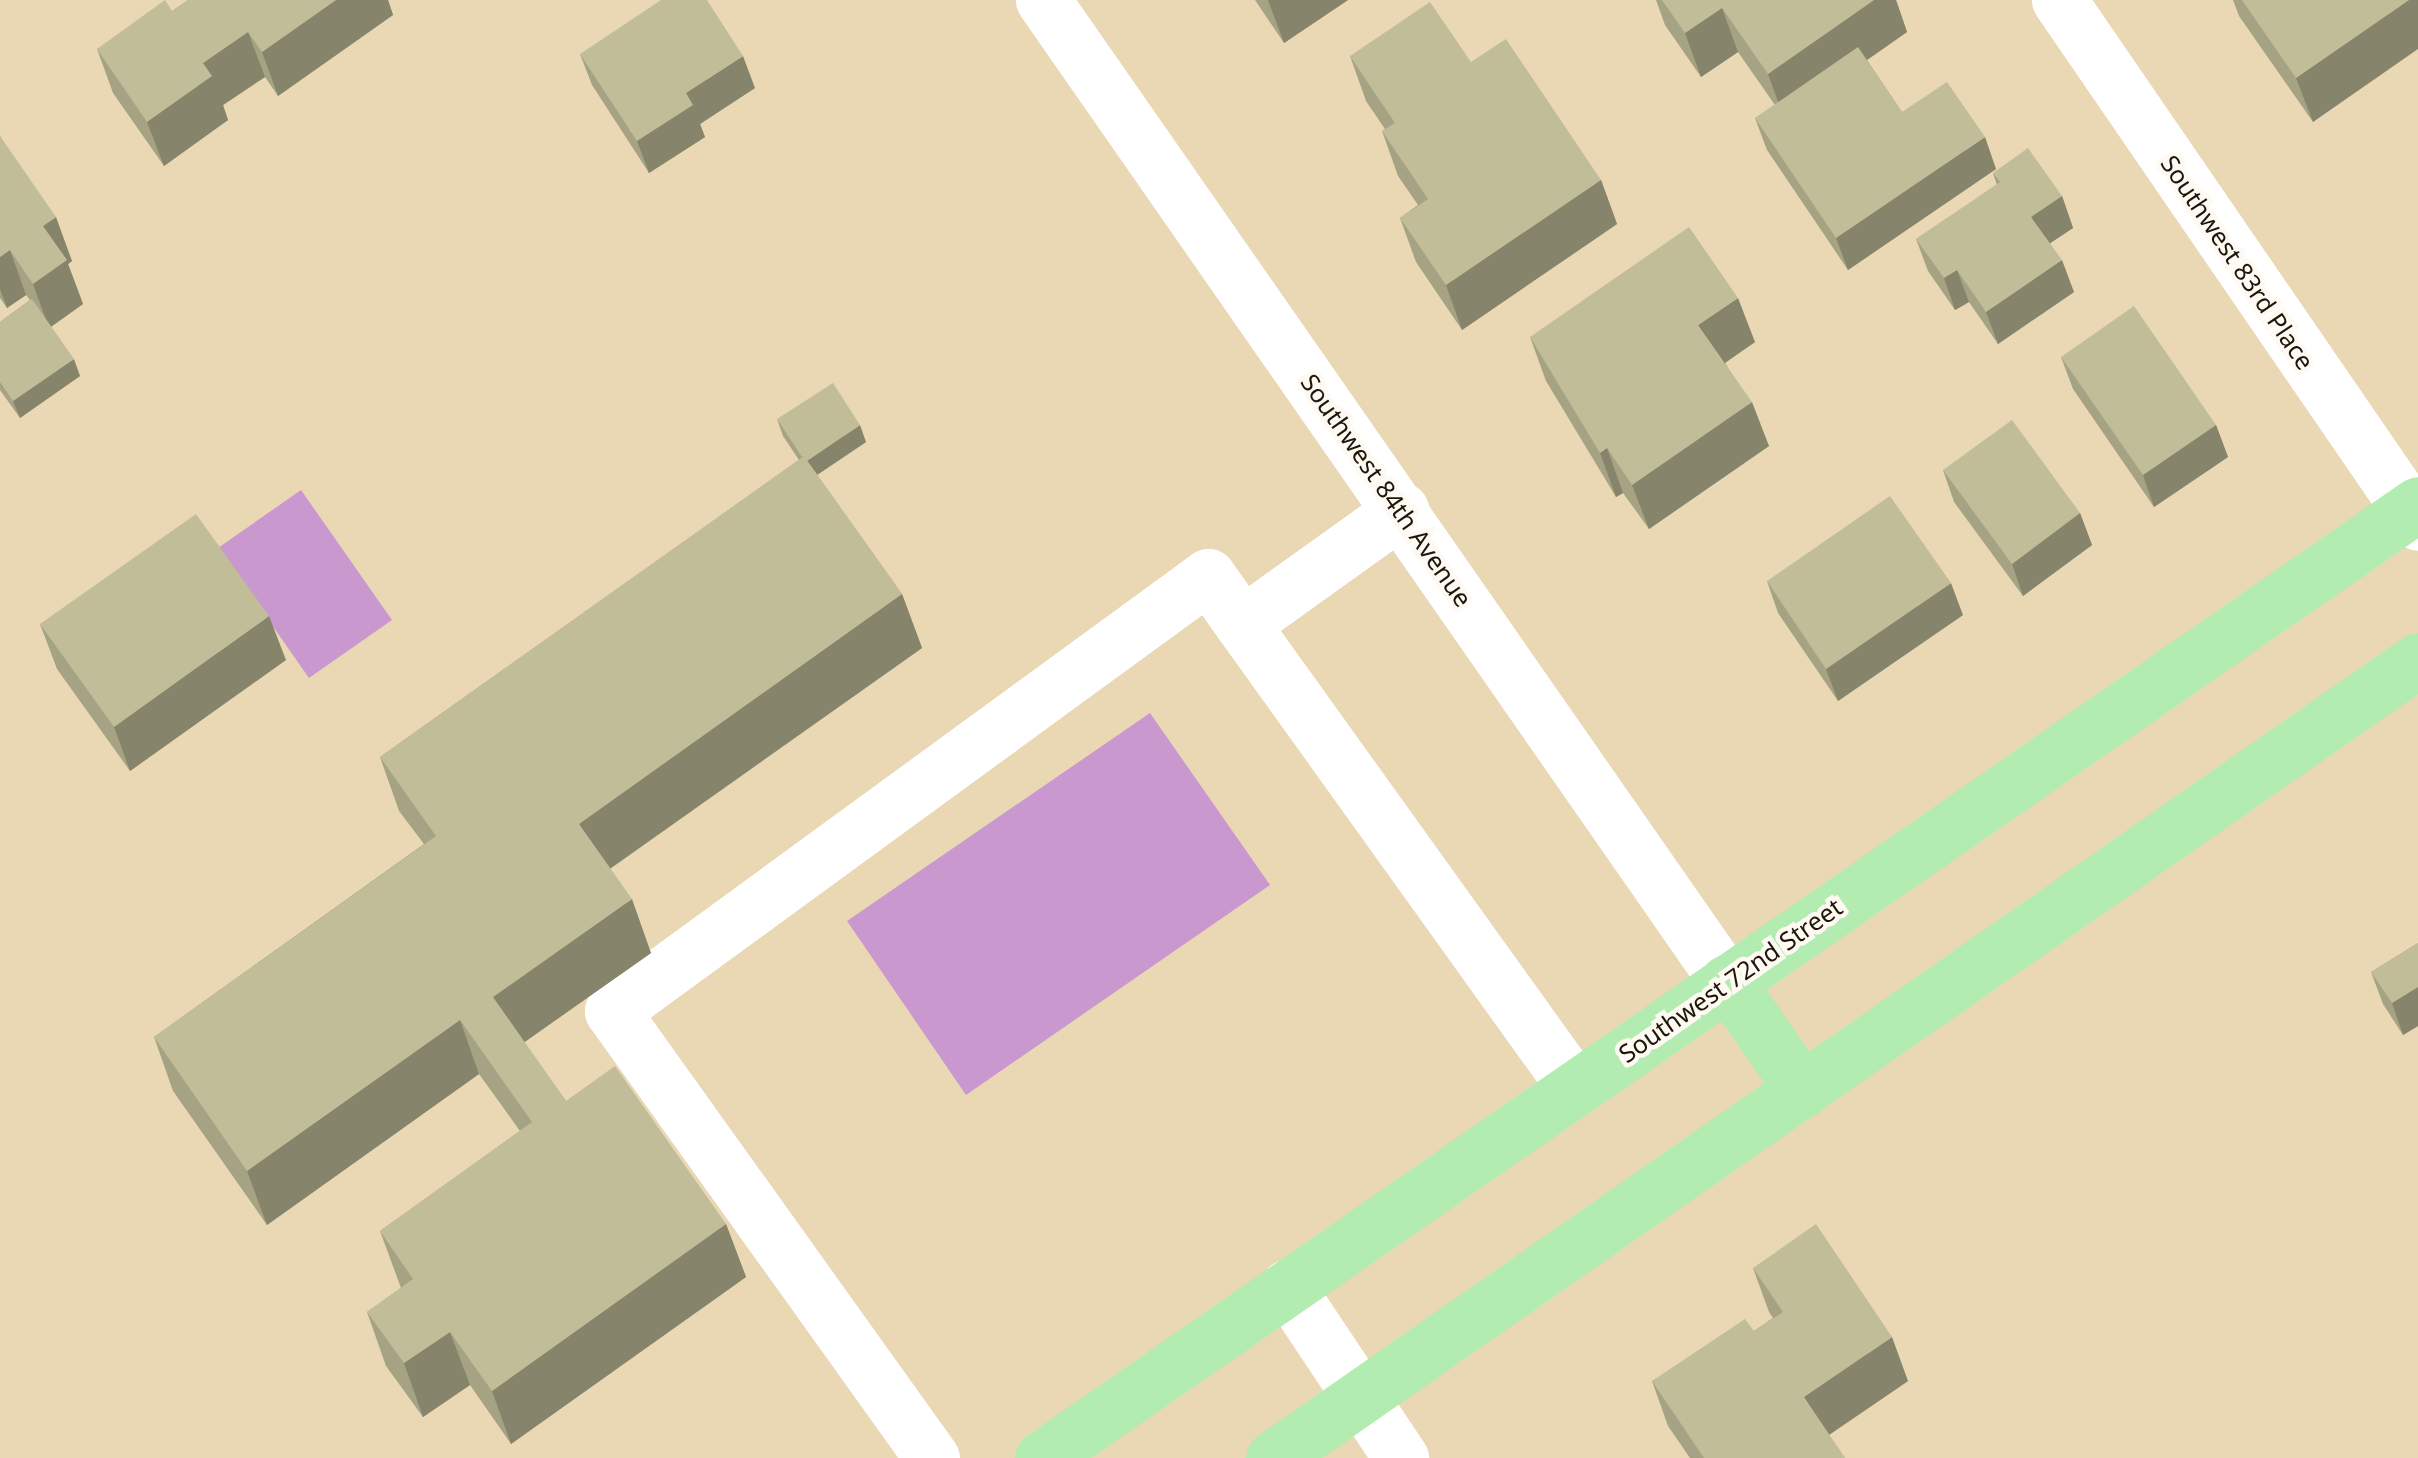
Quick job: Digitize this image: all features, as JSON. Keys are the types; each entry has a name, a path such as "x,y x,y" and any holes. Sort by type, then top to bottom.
{"main road":[{"name":"Southwest 72nd Street","path":"1042,1458 1727,982 2415,512"},
{"path":"1274,1458 2418,660"},
{"path":"1727,982 1803,1090"}],"street":[{"name":"Southwest 84th Avenue","path":"1044,0 1727,982"},
{"name":"Southwest 83rd Place","path":"2059,0 2415,512"},
{"path":"1242,624 1402,510"},
{"path":"932,1458 612,1011 1208,576 1576,1088"},
{"path":"1286,1288 1401,1458"}],"shaded area":[{"path":"301,490 392,620 309,678 218,548"},
{"path":"1150,713 1270,885 966,1095 847,921"}],"building":[{"path":"165,0 172,11 188,0 336,0 262,52 248,32 203,63 212,76 147,122 97,49"},
{"path":"661,0 707,0 743,56 686,93 693,105 637,141 580,54"},
{"path":"1662,0 1874,0 1768,74 1722,8 1685,33"},
{"path":"2242,0 2409,0 2296,78"},
{"path":"1430,2 1471,62 1506,39 1601,180 1446,285 1400,218 1428,199 1382,131 1395,123 1350,56"},
{"path":"1858,47 1902,112 1947,82 1985,137 1836,238 1755,118"},
{"path":"0,136 56,217 43,226 67,260 33,284 10,250 0,257"},
{"path":"2028,148 2062,196 2031,217 2062,260 1986,312 1957,270 1944,278 1916,239 2000,182 1993,173"},
{"path":"1689,227 1738,298 1698,325 1752,402 1632,485 1607,448 1600,453 1530,337"},
{"path":"32,299 74,359 13,401 0,382 0,322"},
{"path":"2134,306 2216,425 2143,475 2061,357"},
{"path":"833,383 860,425 807,461 777,419"},
{"path":"2012,420 2080,513 2012,564 1943,470"},
{"path":"804,456 902,594 579,824 632,899 493,997 566,1101 615,1066 726,1224 492,1391 450,1332 404,1363 367,1312 413,1279 380,1231 532,1122 460,1020 247,1171 154,1037 436,836 380,757"},
{"path":"1890,496 1951,583 1826,669 1767,581"},
{"path":"196,514 269,616 114,727 40,624"},
{"path":"2418,943 2418,987 2392,1003 2371,972"},
{"path":"1816,1224 1892,1337 1804,1397 1845,1458 1704,1458 1652,1381 1745,1319 1754,1331 1783,1312 1753,1268"}]}
